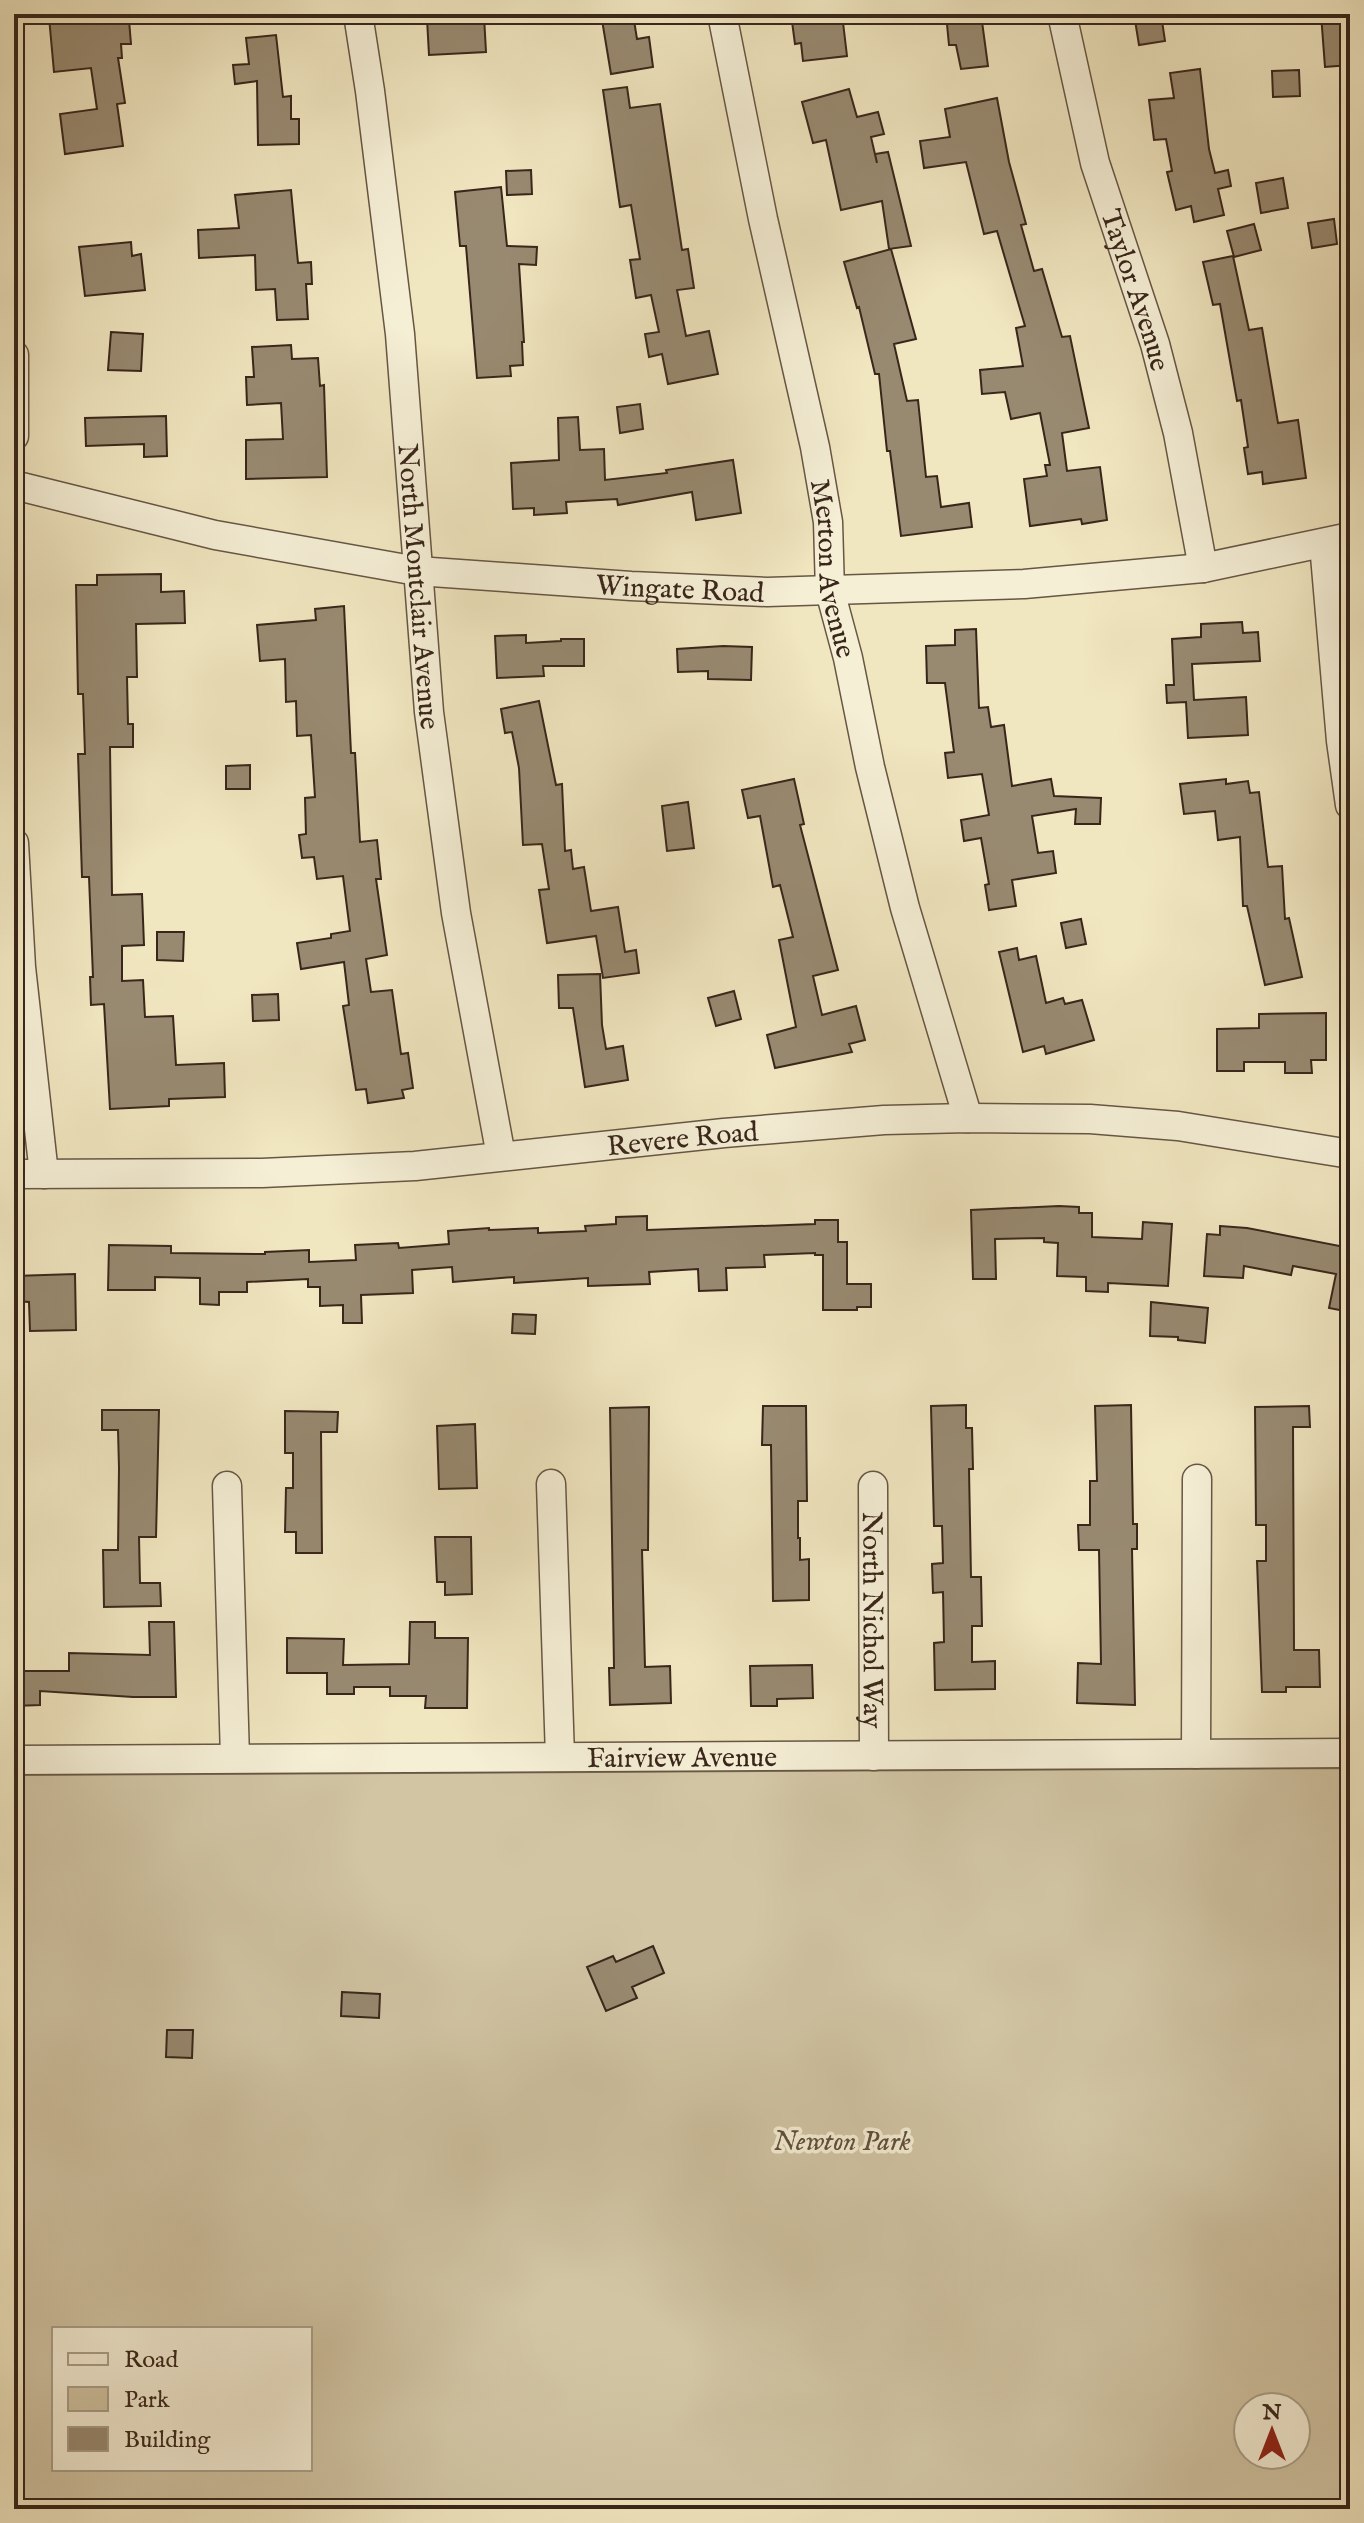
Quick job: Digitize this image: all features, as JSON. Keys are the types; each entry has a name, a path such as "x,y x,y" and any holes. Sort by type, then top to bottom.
{"street":[{"name":"North Montclair Avenue","path":"358,14 398,320 429,712 447,853 501,1156"},
{"name":"Merton Avenue","path":"722,14 763,219 815,447 828,522 830,591 905,908 968,1118"},
{"name":"Taylor Avenue","path":"1062,14 1095,163 1155,344 1178,433 1203,568"},
{"path":"14,355 14,436"},
{"name":"Wingate Road","path":"14,485 215,535 417,571 767,592 1024,584 1203,568 1337,541"},
{"path":"1337,541 1341,741 1350,805"},
{"path":"14,843 21,967 44,1174"},
{"name":"Revere Road","path":"14,1174 262,1173 415,1166 811,1126 968,1118 1090,1119 1178,1126 1350,1154"},
{"path":"1196,1754 1197,1479"},
{"path":"551,1484 560,1757"},
{"path":"227,1486 235,1758"},
{"name":"North Nichol Way","path":"873,1486 874,1756"},
{"name":"Fairview Avenue","path":"14,1760 1350,1753"}],"green space":[{"name":"Newton Park","path":"1350,1768 1350,2509 14,2509 14,1775"}],"building":[{"path":"83,14 83,24 129,20 131,44 121,44 122,58 118,58 125,103 117,104 123,146 65,154 60,114 97,109 91,68 54,72 49,17"},
{"path":"601,14 633,14 637,39 649,37 653,67 611,74"},
{"path":"791,14 842,14 847,56 803,61 801,43 795,44"},
{"path":"946,14 981,14 988,66 961,69 956,45 949,45"},
{"path":"1134,14 1161,14 1165,41 1139,45"},
{"path":"1321,14 1350,14 1350,65 1325,67"},
{"path":"484,16 486,52 429,55 427,19"},
{"path":"276,35 283,97 291,96 291,119 299,119 299,144 258,145 257,81 235,84 233,65 249,64 246,38"},
{"path":"1200,69 1209,149 1215,173 1228,170 1231,186 1218,189 1224,215 1194,222 1191,206 1176,210 1167,172 1172,171 1166,139 1154,140 1149,100 1174,98 1170,73"},
{"path":"1299,70 1300,96 1273,97 1272,71"},
{"path":"627,87 630,108 660,104 682,250 688,249 694,288 677,290 686,336 709,331 718,374 668,384 662,354 649,357 645,334 659,332 651,295 636,298 630,260 640,259 631,205 620,207 603,90"},
{"path":"849,89 857,117 878,112 884,134 871,137 877,163 875,154 888,152 911,246 889,249 882,201 841,210 826,140 813,143 802,102"},
{"path":"997,98 1009,162 1026,224 1021,225 1034,271 1042,269 1062,337 1070,336 1089,428 1062,433 1067,471 1100,467 1107,520 1082,524 1081,519 1030,526 1024,479 1047,476 1045,465 1050,465 1040,413 1011,419 1005,392 982,394 980,370 1023,366 1016,328 1025,326 997,231 984,234 966,162 924,168 920,141 950,137 945,109"},
{"path":"531,170 532,194 507,195 506,171"},
{"path":"1283,178 1288,208 1261,213 1256,183"},
{"path":"501,187 507,246 537,247 536,265 519,264 523,365 510,366 511,376 477,378 466,246 460,246 455,192"},
{"path":"291,190 298,263 311,262 312,284 306,284 308,319 277,320 275,289 256,290 255,255 199,258 198,230 239,228 235,195"},
{"path":"1334,219 1337,244 1312,248 1308,223"},
{"path":"1254,224 1261,250 1234,257 1227,231"},
{"path":"131,242 132,256 141,254 145,290 85,296 79,247"},
{"path":"891,249 916,339 894,344 907,401 918,400 926,477 937,476 941,507 969,503 972,527 901,536 890,451 887,451 879,374 875,374 859,307 844,262"},
{"path":"1233,256 1249,330 1262,328 1278,423 1298,420 1306,478 1263,484 1262,472 1248,474 1244,448 1248,447 1241,400 1237,401 1220,304 1213,305 1203,262"},
{"path":"111,332 143,334 141,371 108,370"},
{"path":"291,345 292,359 318,358 320,386 324,385 327,477 246,479 246,440 283,439 281,403 247,405 246,377 254,377 252,347"},
{"path":"640,404 643,429 620,433 617,407"},
{"path":"166,416 167,456 144,457 144,444 86,446 85,418"},
{"path":"578,417 580,450 604,449 605,480 667,473 666,470 733,460 741,513 696,520 692,492 618,505 617,499 566,502 567,513 534,515 534,508 513,509 511,463 559,460 558,418"},
{"path":"161,574 161,592 184,591 185,623 136,624 137,677 127,677 128,724 133,724 133,747 110,747 112,895 142,894 144,945 122,946 122,981 143,980 145,1017 173,1016 176,1065 224,1063 225,1097 169,1099 169,1106 110,1109 104,1004 91,1005 90,977 93,977 89,877 82,877 78,754 85,754 83,694 78,694 76,585 97,585 97,575"},
{"path":"344,606 351,753 355,753 360,842 377,840 381,879 376,879 387,955 366,959 371,992 392,990 401,1054 408,1053 413,1088 402,1090 404,1098 368,1103 366,1089 356,1090 343,1006 349,1005 344,962 301,969 297,943 331,938 331,934 350,931 343,876 317,879 314,857 302,858 299,835 306,834 305,798 315,797 311,735 297,736 296,701 286,702 285,659 260,661 257,625 316,620 315,609"},
{"path":"1242,622 1243,633 1258,632 1260,661 1192,664 1194,700 1246,697 1248,735 1188,738 1186,702 1167,703 1166,685 1174,685 1172,639 1201,637 1201,624"},
{"path":"976,629 979,708 988,707 991,727 1004,725 1012,786 1051,779 1054,796 1101,798 1100,824 1075,824 1076,809 1032,816 1038,853 1053,851 1056,873 1012,880 1016,906 989,910 985,885 989,884 981,838 964,841 961,820 989,815 982,774 948,778 945,753 954,752 945,683 927,683 926,646 955,645 955,630"},
{"path":"526,635 526,643 584,639 584,666 543,666 544,676 497,678 495,636"},
{"path":"752,647 751,680 708,679 708,671 678,672 677,649"},
{"path":"539,701 556,785 562,784 565,851 571,850 573,869 584,867 591,911 618,907 625,952 636,950 639,973 603,978 596,936 547,943 539,890 549,889 542,844 523,845 519,768 512,732 505,733 501,709"},
{"path":"250,765 250,789 226,789 226,766"},
{"path":"794,779 804,824 800,825 838,970 813,976 822,1015 856,1006 865,1040 849,1044 852,1052 775,1068 767,1035 796,1027 779,940 793,937 780,885 773,887 760,816 748,818 742,790"},
{"path":"1226,779 1226,784 1248,781 1250,793 1259,792 1268,867 1282,866 1285,919 1289,918 1302,977 1265,985 1247,906 1243,906 1240,837 1218,840 1215,811 1184,814 1180,784"},
{"path":"688,802 694,848 667,851 662,806"},
{"path":"1081,919 1086,944 1066,948 1061,923"},
{"path":"157,932 184,932 183,961 157,960"},
{"path":"1017,948 1019,960 1036,956 1046,1003 1063,998 1065,1004 1082,1000 1094,1040 1046,1054 1044,1046 1023,1052 999,952"},
{"path":"600,974 606,1049 623,1046 628,1080 585,1087 573,1008 559,1008 558,975"},
{"path":"734,991 741,1019 716,1026 708,998"},
{"path":"278,994 279,1020 253,1021 252,995"},
{"path":"1326,1013 1326,1060 1311,1060 1312,1073 1285,1073 1285,1062 1244,1062 1244,1071 1217,1071 1217,1029 1259,1028 1259,1014"},
{"path":"1079,1207 1079,1213 1092,1213 1092,1237 1142,1239 1143,1222 1172,1224 1168,1286 1108,1283 1108,1292 1086,1291 1086,1277 1057,1276 1058,1243 1044,1242 1044,1238 995,1239 996,1279 973,1279 971,1210"},
{"path":"647,1216 647,1230 815,1224 815,1220 838,1220 838,1242 847,1242 847,1284 871,1284 871,1307 823,1310 823,1255 815,1253 764,1255 765,1267 726,1268 727,1290 699,1291 698,1269 649,1272 650,1284 588,1286 588,1278 514,1283 514,1277 453,1282 452,1267 412,1270 413,1293 361,1295 362,1323 343,1323 343,1305 320,1306 320,1287 308,1287 308,1279 247,1282 247,1292 219,1292 219,1305 200,1304 200,1278 155,1277 155,1290 108,1290 109,1245 171,1246 171,1253 265,1254 309,1250 309,1262 356,1260 355,1245 398,1243 399,1248 449,1244 448,1231 489,1228 538,1228 538,1233 586,1231 585,1226 616,1224 616,1217"},
{"path":"1220,1226 1247,1228 1350,1248 1350,1312 1329,1308 1336,1274 1293,1266 1291,1275 1244,1266 1243,1278 1204,1276 1207,1234 1220,1235"},
{"path":"75,1274 76,1330 30,1331 29,1302 14,1301 14,1276"},
{"path":"1151,1302 1208,1308 1205,1343 1178,1340 1178,1337 1150,1336"},
{"path":"513,1314 536,1315 535,1334 512,1333"},
{"path":"966,1405 966,1428 972,1428 973,1469 969,1469 971,1577 981,1577 982,1626 972,1626 972,1662 995,1661 995,1689 935,1690 934,1643 944,1642 943,1592 933,1593 932,1564 943,1563 942,1526 934,1526 931,1406"},
{"path":"1131,1405 1133,1524 1137,1524 1137,1549 1132,1549 1135,1705 1077,1703 1078,1663 1101,1664 1099,1550 1079,1550 1078,1525 1090,1525 1090,1481 1097,1481 1095,1406"},
{"path":"763,1406 806,1406 807,1501 798,1501 798,1538 800,1560 809,1559 809,1600 773,1601 771,1445 762,1445"},
{"path":"1309,1406 1310,1427 1293,1427 1294,1650 1319,1650 1320,1687 1286,1687 1286,1692 1262,1692 1257,1561 1266,1561 1266,1525 1256,1525 1255,1407"},
{"path":"649,1407 648,1550 642,1550 645,1667 670,1666 671,1703 610,1705 609,1668 614,1668 610,1408"},
{"path":"102,1410 159,1410 156,1537 139,1537 140,1583 160,1583 161,1606 104,1607 103,1550 118,1550 119,1468 118,1430 102,1430"},
{"path":"285,1411 338,1412 337,1432 321,1432 322,1553 296,1553 296,1532 285,1532 286,1488 293,1488 293,1453 285,1453"},
{"path":"475,1424 477,1488 439,1489 437,1426"},
{"path":"435,1537 471,1537 472,1594 445,1595 445,1582 437,1582"},
{"path":"149,1622 174,1622 176,1697 40,1691 40,1705 14,1706 14,1671 69,1671 69,1653 150,1655"},
{"path":"410,1622 435,1622 435,1638 468,1638 467,1708 425,1708 426,1696 390,1696 390,1687 354,1687 354,1694 327,1694 327,1673 287,1673 287,1638 344,1639 343,1665 409,1664"},
{"path":"812,1665 813,1698 777,1699 777,1706 751,1706 750,1666"},
{"path":"653,1946 664,1973 632,1987 637,1998 606,2011 587,1967 613,1956 616,1962"},
{"path":"342,1992 380,1994 379,2018 341,2016"},
{"path":"167,2030 193,2030 192,2058 166,2057"}]}
